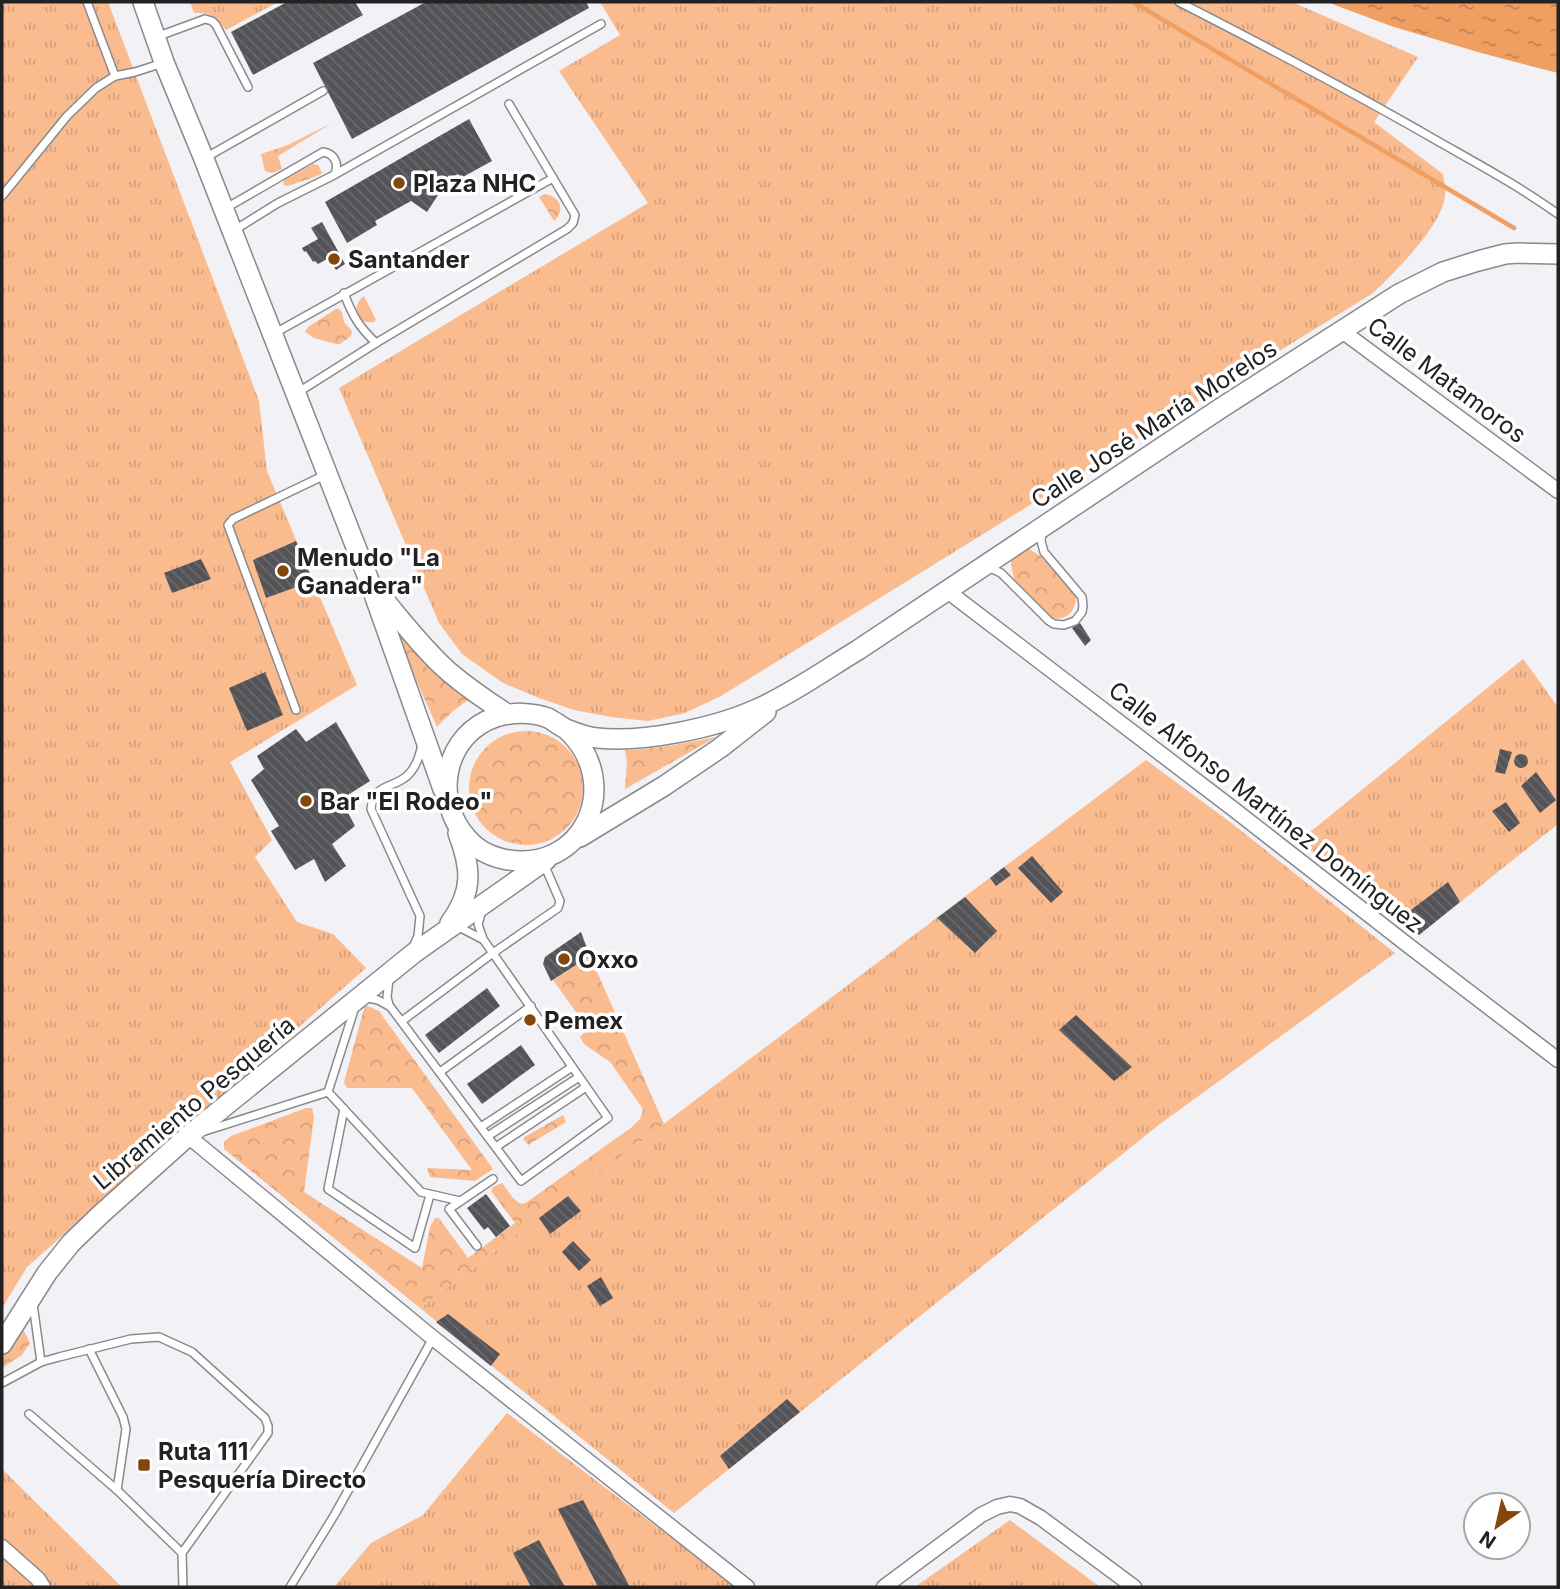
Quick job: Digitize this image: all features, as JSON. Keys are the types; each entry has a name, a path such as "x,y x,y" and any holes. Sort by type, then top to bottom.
{"main road":[{"path":"142,2 370,583 465,853 469,875 466,891 458,910 443,932"},
{"name":"Calle José María Morelos","path":"798,688 1399,295 1443,272 1504,254 1558,254"},
{"path":"370,583 442,665 473,692 507,714"},
{"path":"798,688 720,748 664,786 547,857 514,861 497,858 482,851 458,828 449,806 446,784 452,756 469,733 494,718 528,713 548,718 581,735 598,738 665,735 706,726 757,709 798,688"},
{"path":"443,932 565,847 584,826 590,815 595,780 583,746 566,729"},
{"name":"Libramiento Pesquería","path":"2,1344 32,1296 71,1243 188,1136 443,932"}],"street":[{"name":"Calle Matamoros","path":"1342,331 1558,491"},
{"name":"Calle Alfonso Martínez Domínguez","path":"946,590 1558,1060"},
{"path":"188,1136 433,1338 747,1587"},
{"path":"884,1587 981,1515 1010,1504 1020,1506 1041,1518 1134,1587"},
{"path":"2,1547 38,1578 43,1587"}],"lane":[{"path":"88,2 115,76"},
{"path":"1179,2 1375,105 1558,214"},
{"path":"156,37 205,19 212,21 248,88"},
{"path":"232,232 278,203 334,175 601,24"},
{"path":"2,196 67,116 96,88 115,76 164,62"},
{"path":"204,159 323,91"},
{"path":"296,393 570,227 575,215 509,104"},
{"path":"224,209 319,154 327,153 342,166 351,165"},
{"path":"334,175 336,162"},
{"path":"272,334 552,178"},
{"path":"344,293 360,328 376,344"},
{"path":"296,710 228,525 233,519 328,474"},
{"path":"980,567 1001,573 1051,622 1064,625 1072,623 1082,612 1082,597 1041,547 1045,525"},
{"path":"423,732 420,753 410,773 380,790 372,801 371,809 420,916 418,936 395,969 387,985 387,997 392,1009 521,1181 608,1118 483,939 479,931 479,920 489,900"},
{"path":"402,1021 558,908 560,901 543,862"},
{"path":"443,932 461,927 483,939"},
{"path":"328,1092 357,999 366,997 378,1000 392,1009"},
{"path":"440,1072 531,1006"},
{"path":"481,1127 572,1067"},
{"path":"488,1136 579,1077"},
{"path":"496,1147 586,1087"},
{"path":"328,1092 421,1192 460,1201"},
{"path":"188,1136 328,1092"},
{"path":"344,1110 328,1189 415,1248 430,1195"},
{"path":"477,1246 449,1209 493,1179"},
{"path":"32,1296 41,1362"},
{"path":"2,1383 41,1362 131,1339 159,1337 192,1352 265,1419 268,1433 182,1553 183,1587"},
{"path":"290,1587 335,1514 433,1338"},
{"path":"89,1349 123,1417 126,1429 117,1490"},
{"path":"29,1414 117,1490 182,1553"}],"green space":[{"path":"2,2 108,2 259,401 267,471 357,685 230,762 272,840 255,857 297,922 333,934 366,968 27,1267 2,1308"},
{"path":"190,2 278,2 226,30 213,16 194,13"},
{"path":"600,2 1292,2 1418,57 1374,122 1443,174 1445,196 1436,221 1427,234 1373,293 721,696 685,713 648,721 574,710 503,683 462,654 439,623 339,388 648,203 559,71 620,35"},
{"path":"332,123 278,156 282,169 272,173 265,171 261,154 288,145"},
{"path":"313,164 318,165 322,173 320,175 288,186 283,185 284,180"},
{"path":"550,195 560,204 560,212 554,221 539,197"},
{"path":"364,296 376,320 374,322 362,321 357,314 357,305"},
{"path":"336,309 342,312 344,322 352,331 351,336 336,344 314,338 305,332 308,327"},
{"path":"1026,547 1042,557 1076,597 1074,607 1066,616 1052,618 1014,579 1012,557"},
{"path":"393,628 468,700 437,727"},
{"path":"1523,659 1558,707 1558,824 1419,935 1299,841"},
{"path":"526,731 548,735 567,747 579,766 583,788 579,810 567,829 548,841 526,845 504,841 485,829 473,810 469,788 473,766 485,747 504,735"},
{"path":"716,737 625,789 625,750"},
{"path":"1146,760 1230,822 1395,953 1160,1124 674,1513 420,1308"},
{"path":"590,956 664,1124 420,1308 224,1149 224,1142 231,1136 312,1108 314,1117 304,1192 422,1268 430,1227 435,1218 439,1218 468,1258 515,1223 491,1191 493,1187 502,1183 513,1198 523,1204 640,1119 643,1109 610,1062 584,1044 580,1037 588,1029 553,980"},
{"path":"365,1005 379,1011 493,1169 475,1181 430,1177 427,1168 472,1170 412,1088 347,1088 344,1082"},
{"path":"563,1115 566,1122 528,1145 523,1138"},
{"path":"21,1325 30,1343 22,1355 2,1368 2,1356"},
{"path":"507,1413 736,1587 334,1587 371,1543 423,1515"},
{"path":"2,1469 122,1587 2,1587"},
{"path":"1010,1520 1100,1587 915,1587"}],"water":[{"path":"1327,2 1558,2 1558,73 1391,26"}],"building":[{"path":"287,2 355,2 363,15 253,75 231,32"},
{"path":"426,2 586,2 589,8 352,139 313,63"},
{"name":"Plaza NHC","path":"469,119 492,161 461,178 458,174 431,189 438,195 427,212 411,201 375,221 377,225 347,243 325,202"},
{"path":"322,222 345,264 336,270 329,258 318,264 313,262 302,248 318,239 311,228"},
{"name":"Menudo \"La Ganadera\"","path":"296,541 313,581 266,598 253,560"},
{"path":"201,559 211,579 172,593 164,573"},
{"path":"1080,623 1091,640 1085,646 1072,628"},
{"path":"265,672 283,715 247,731 229,688"},
{"name":"Bar \"El Rodeo\"","path":"336,722 370,781 351,793 346,809 355,826 332,844 346,866 325,882 314,859 295,870 271,831 279,826 251,780 264,769 257,756 296,729 306,742"},
{"path":"1500,749 1512,752 1505,774 1495,772"},
{"path":"1521,754 1526,756 1526,766 1521,768 1516,766 1514,761 1516,756"},
{"path":"1536,772 1556,800 1540,813 1521,786"},
{"path":"1506,802 1520,823 1509,832 1492,811"},
{"path":"1032,856 1063,892 1051,903 1018,868"},
{"path":"1004,867 1011,875 996,886 990,878"},
{"path":"1448,882 1460,902 1419,935 1399,919"},
{"path":"965,897 997,931 975,953 937,918"},
{"name":"Oxxo","path":"581,932 590,956 551,981 543,964 545,957"},
{"path":"487,988 500,1006 439,1053 425,1035"},
{"path":"1076,1015 1132,1067 1114,1081 1059,1030"},
{"path":"521,1045 535,1065 482,1104 467,1084"},
{"path":"486,1194 510,1226 496,1237 488,1227 484,1230 467,1208"},
{"path":"568,1196 581,1211 550,1234 539,1218"},
{"path":"573,1241 591,1260 579,1271 562,1252"},
{"path":"601,1277 613,1298 600,1306 587,1286"},
{"path":"448,1314 500,1354 491,1366 436,1322"},
{"path":"787,1399 800,1412 729,1469 720,1456"},
{"path":"583,1500 630,1587 598,1587 558,1509"},
{"path":"539,1540 565,1587 531,1587 513,1553"}],"waterway":[{"path":"1133,2 1514,228"}],"place":[{"name":"Plaza NHC","path":"399,183"},
{"name":"Santander","path":"334,259"},
{"name":"Menudo \"La Ganadera\"","path":"283,571"},
{"name":"Bar \"El Rodeo\"","path":"306,801"},
{"name":"Oxxo","path":"564,959"},
{"name":"Pemex","path":"530,1020"},
{"name":"Ruta 111 Pesquería Directo","path":"144,1465"}]}
